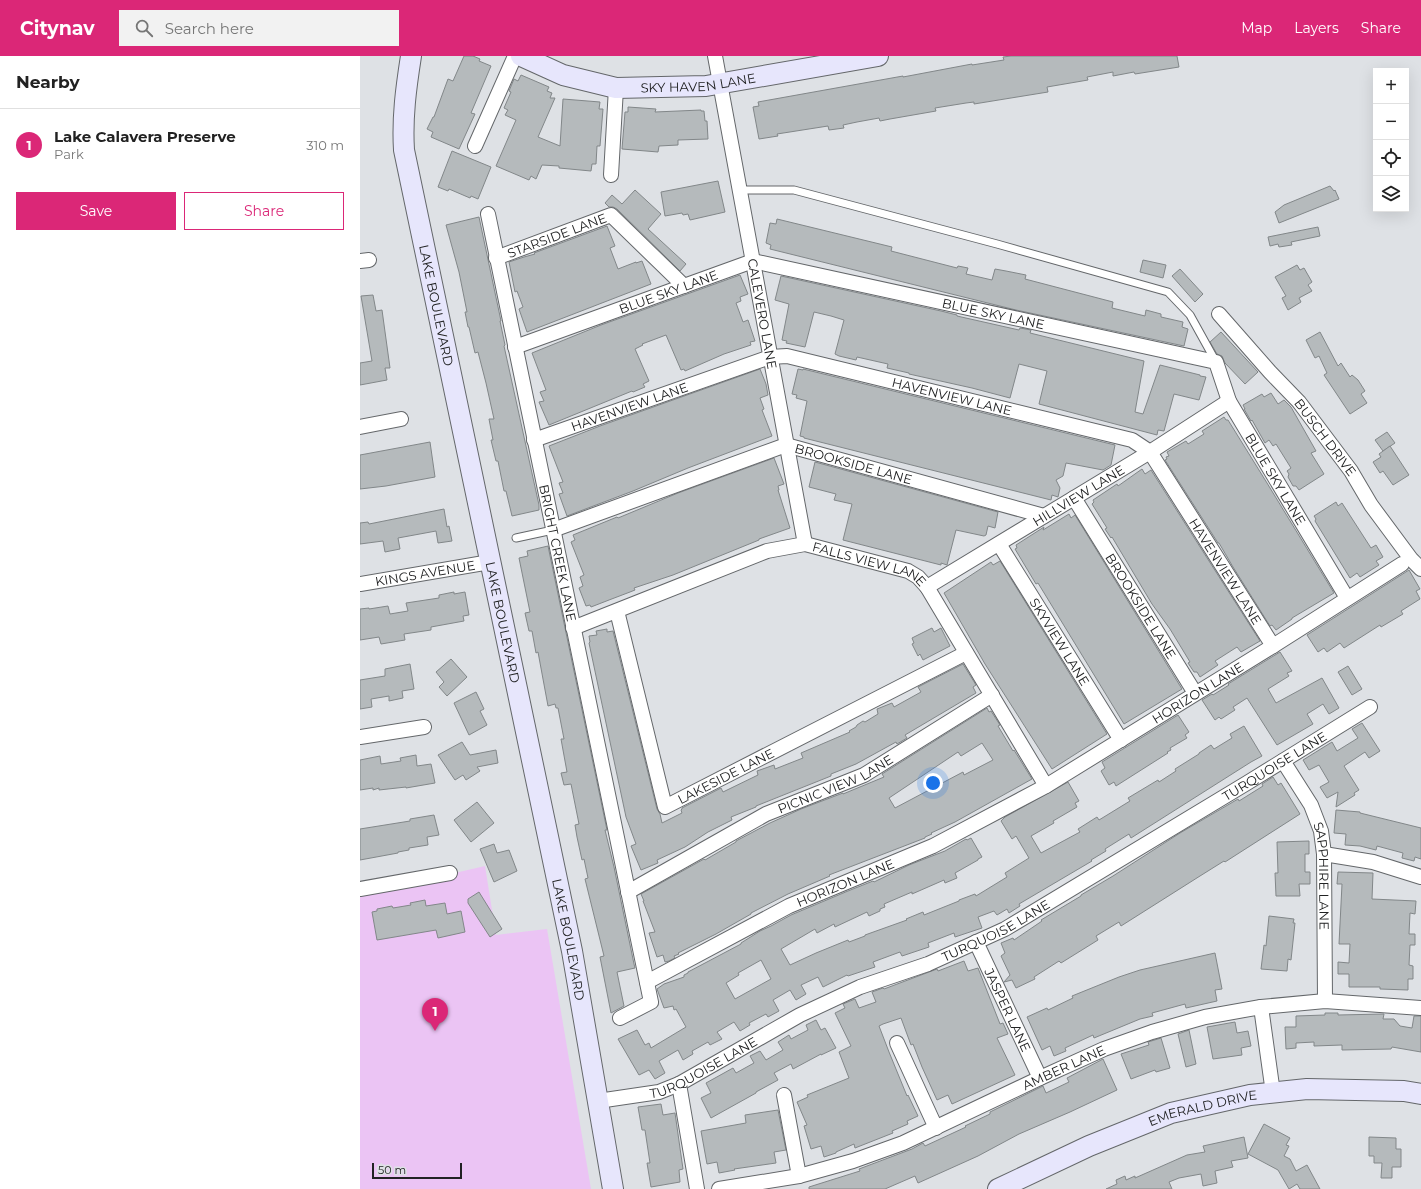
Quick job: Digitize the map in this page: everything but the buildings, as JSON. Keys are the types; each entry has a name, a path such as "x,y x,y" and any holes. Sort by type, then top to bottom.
{"main road":[{"name":"LAKE BOULEVARD","path":"411,56 403,110 404,150 572,951 613,1189"},
{"name":"SKY HAVEN LANE","path":"521,56 563,75 616,88 706,86 838,59 878,56"},
{"name":"EMERALD DRIVE","path":"998,1189 1089,1146 1171,1113 1250,1095 1307,1089 1404,1091 1421,1094"}],"street":[{"path":"475,146 515,56"},
{"name":"CALEVERO LANE","path":"714,56 805,544"},
{"path":"611,175 616,88"},
{"name":"BRIGHT CREEK LANE","path":"488,214 651,1002 620,1018"},
{"name":"STARSIDE LANE","path":"496,258 611,215 684,286"},
{"name":"BLUE SKY LANE","path":"515,347 753,261 1216,362 1229,401 1347,598"},
{"name":"BUSCH DRIVE","path":"1219,314 1270,372 1299,402 1351,471 1370,505 1411,559 1421,569"},
{"name":"HAVENVIEW LANE","path":"534,440 770,357 787,356 1132,440 1150,452 1272,646"},
{"name":"HILLVIEW LANE","path":"927,587 1150,452 1229,401"},
{"path":"360,427 401,419"},
{"name":"BROOKSIDE LANE","path":"553,530 786,445 1044,516"},
{"name":"BROOKSIDE LANE","path":"1074,498 1195,693"},
{"name":"FALLS VIEW LANE","path":"573,628 767,551 805,544 908,571 918,577 927,587 1046,786"},
{"name":"SKYVIEW LANE","path":"999,544 1121,740"},
{"name":"KINGS AVENUE","path":"360,584 490,562"},
{"name":"HORIZON LANE","path":"647,982 789,906 933,846 1046,786 1402,564"},
{"name":"LAKESIDE LANE","path":"616,611 665,807 966,653"},
{"name":"PICNIC VIEW LANE","path":"628,892 766,814 864,775 992,695"},
{"name":"TURQUOISE LANE","path":"598,1101 659,1092 679,1084 800,1015 860,987 928,964 1005,929 1284,761 1370,707"},
{"path":"360,737 424,727"},
{"name":"SAPPHIRE LANE","path":"1284,761 1311,805 1321,831 1324,854 1325,1001"},
{"path":"1324,854 1373,862 1421,877"},
{"path":"360,889 450,873"},
{"name":"JASPER LANE","path":"976,942 1040,1078"},
{"name":"AMBER LANE","path":"719,1189 800,1176 852,1161 903,1143 1040,1078 1104,1050 1152,1032 1204,1017 1261,1007 1325,1001 1421,1008"},
{"path":"1261,1007 1273,1092"},
{"path":"898,1043 936,1128"},
{"path":"679,1084 697,1189"},
{"path":"784,1095 800,1176"}],"lane":[{"path":"740,190 794,190 997,244 1168,292 1190,316 1216,362"},
{"path":"516,538 553,530"}],"shaded area":[{"path":"485,866 496,935 547,929 591,1189 360,1189 360,895"}],"place":[{"name":"Lake Calavera Preserve","path":"435,1031"}]}
